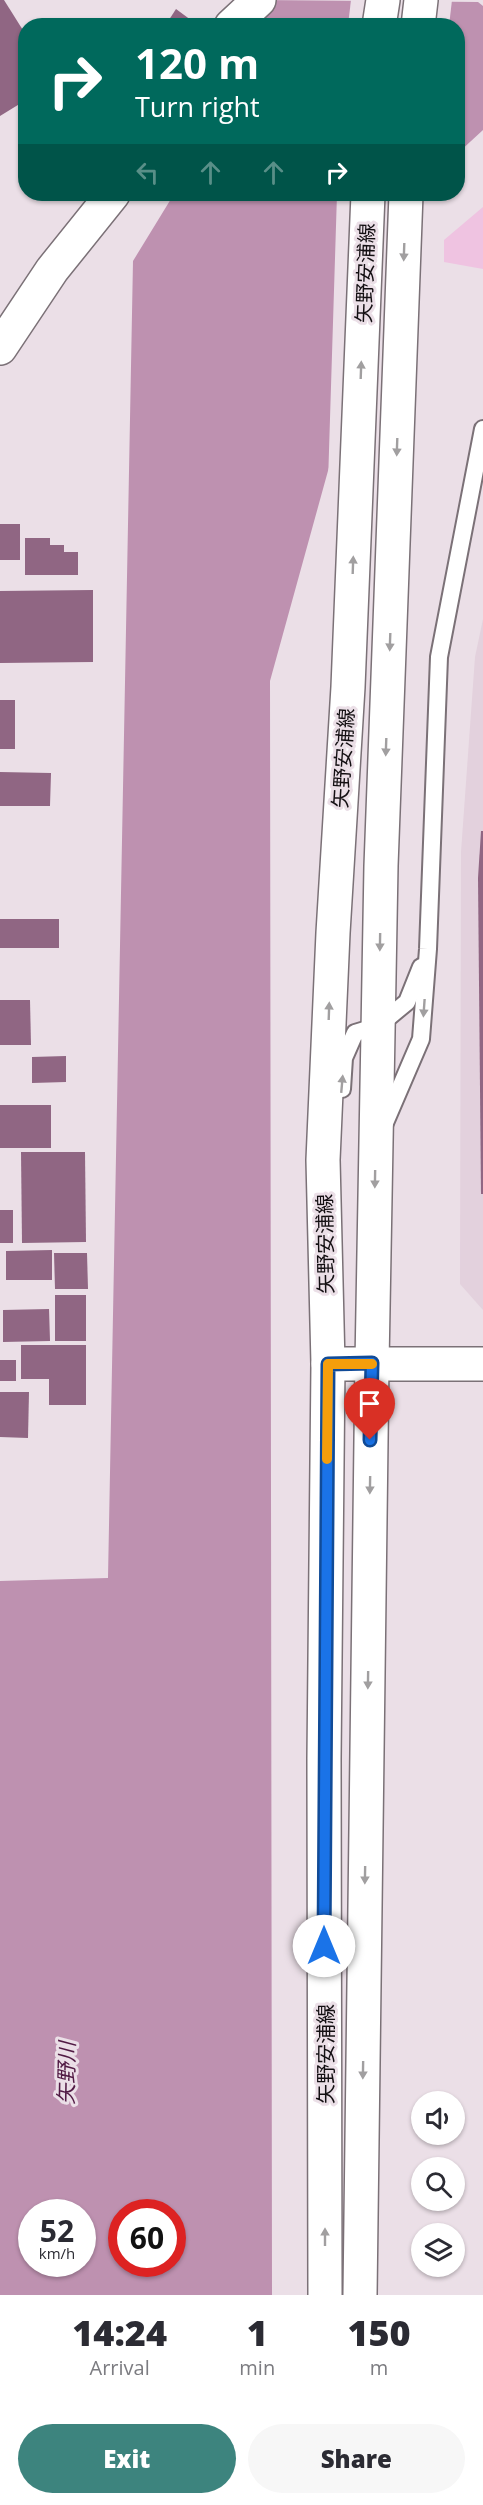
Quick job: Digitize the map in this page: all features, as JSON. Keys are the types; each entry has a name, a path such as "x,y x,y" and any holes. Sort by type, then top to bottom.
{"main road":[{"path":"381,18 383,0"},
{"path":"419,18 421,0"},
{"path":"0,348 52,270 107,201"},
{"name":"矢野安浦線","path":"325,2295 324,1747 328,1364 323,1160 333,933 348,687 368,201"},
{"name":"矢野安浦線","path":"360,2295 381,866 406,201"},
{"path":"328,1364 483,1364"}],"lane":[{"path":"376,1146 421,1039 428,950 439,657 480,466 483,429"},
{"path":"323,1160 340,1113 344,1058 355,1033 378,1026 407,1002 428,950"}],"shaded area":[{"path":"483,207 483,269 444,262 444,240"},
{"path":"483,619 483,1310 460,1284 461,852 475,657"}],"water":[{"path":"260,0 478,2 483,6 483,130 465,147 465,18 264,18"},
{"name":"矢野川","path":"170,201 410,201 400,210 270,681 272,2295 0,2295 0,1581 108,1578 133,261"}],"pier":[{"path":"351,0 452,0 450,18 349,18"},
{"path":"337,201 413,201 403,211 328,483"}],"building":[{"path":"0,0 4,0 18,22 18,105 0,116"},
{"path":"176,9 188,18 170,18"},
{"path":"0,524 20,524 20,560 0,560"},
{"path":"25,538 50,538 50,545 64,545 64,552 78,552 78,575 25,575"},
{"path":"93,590 93,662 0,663 0,591"},
{"path":"0,700 15,700 15,749 0,749"},
{"path":"0,772 51,773 50,806 0,806"},
{"path":"481,831 483,831 483,1194 481,1194 478,878"},
{"path":"0,919 59,919 59,948 0,948"},
{"path":"0,1000 30,1000 31,1045 0,1045"},
{"path":"66,1056 66,1082 32,1083 32,1057"},
{"path":"0,1105 51,1105 51,1148 0,1148"},
{"path":"21,1152 85,1152 86,1242 22,1243"},
{"path":"0,1210 13,1210 13,1243 0,1243"},
{"path":"52,1250 52,1280 6,1280 6,1251"},
{"path":"54,1253 87,1253 88,1289 55,1289"},
{"path":"55,1295 86,1295 86,1341 55,1341"},
{"path":"49,1309 50,1341 3,1342 3,1310"},
{"path":"21,1345 86,1345 86,1405 49,1405 49,1379 21,1379"},
{"path":"0,1360 16,1360 16,1381 0,1381"},
{"path":"0,1392 29,1392 28,1438 0,1437"}],"slow traffic":[{"path":"327,1459 328,1364 372,1364"}],"route":[{"path":"324,1946 328,1364 372,1363 370,1440"}]}
